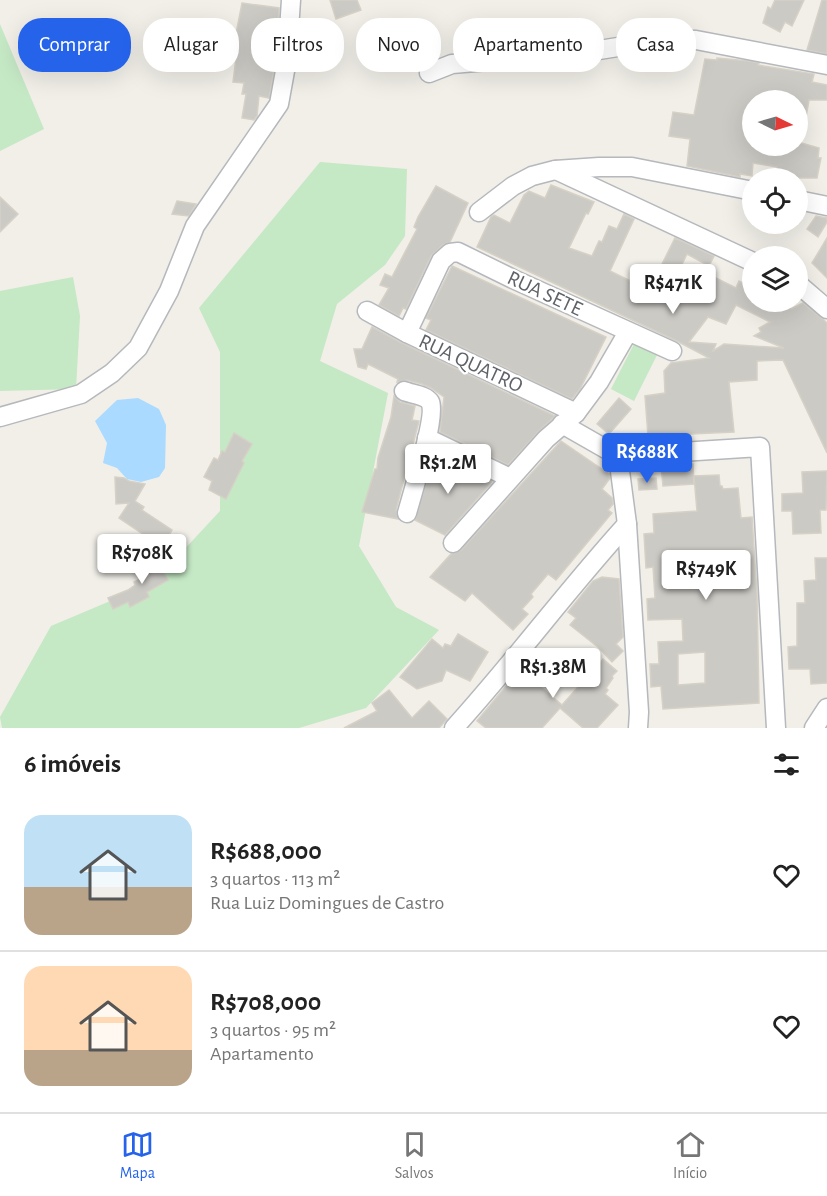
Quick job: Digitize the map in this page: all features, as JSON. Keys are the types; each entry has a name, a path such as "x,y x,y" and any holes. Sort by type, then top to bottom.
{"street":[{"path":"0,417 81,394 112,372 138,348 169,291 195,226 279,104 287,60 291,0"},
{"path":"429,73 452,64 574,54 668,39 696,40 827,65"},
{"path":"479,212 513,186 532,176 555,170 632,167 742,189"},
{"path":"555,170 742,257"},
{"path":"808,202 827,206"},
{"name":"RUA SETE","path":"407,333 441,261 450,253 465,254 513,279 672,351"},
{"path":"808,293 827,309"},
{"name":"RUA QUATRO","path":"367,311 569,418 618,456"},
{"path":"453,543 510,478 569,418 598,382 628,332"},
{"path":"404,392 427,398 431,404 427,438 407,513"},
{"path":"427,438 510,478"},
{"path":"638,728 639,701 627,524 618,456 760,447 776,728"},
{"path":"454,728 586,569 627,524"},
{"path":"814,728 827,708"}],"green space":[{"path":"0,24 18,72 20,72 44,129 0,151"},
{"path":"320,162 407,169 405,236 385,265 337,304 320,361 388,393 359,546 396,607 439,630 366,708 299,728 2,728 0,717 51,626 153,583 220,511 220,352 199,308"},
{"path":"73,277 80,316 76,389 0,391 0,291"},
{"path":"634,344 657,355 634,401 611,389"}],"water":[{"path":"138,398 159,409 166,425 165,468 159,477 141,482 127,479 117,468 103,463 107,443 95,421 117,400"}],"building":[{"path":"330,0 357,0 361,10 336,18"},
{"path":"775,0 804,0 792,26 785,22 780,32 763,23 768,7 771,9"},
{"path":"822,0 827,0 827,54 807,50"},
{"path":"242,3 279,8 278,18 251,18 251,72 274,72 269,98 259,96 257,116 254,120 242,118 246,94 242,94 244,83 233,82 234,72 239,72 239,18"},
{"path":"717,58 749,61 759,63 758,65 814,74 812,82 827,85 827,100 809,100 808,106 808,90 742,90 742,156 808,156 808,145 819,148 818,158 821,158 817,178 808,178 808,168 777,168 753,163 753,168 742,168 740,177 687,166 690,139 669,136 673,112 694,115 705,59 717,60"},
{"path":"551,185 594,202 569,248 592,256 609,226 617,229 624,214 634,219 610,271 649,290 675,238 714,256 709,266 687,254 676,277 699,287 706,273 736,288 739,281 742,282 742,308 736,305 726,324 708,317 689,342 716,344 713,351 724,344 784,348 754,336 761,332 759,328 770,322 750,312 808,312 808,307 824,320 827,323 827,453 783,360 757,361 757,380 729,382 734,432 648,436 645,396 665,393 664,371 671,363 709,358 477,247 491,217 494,215 510,223 524,195 529,191 545,198"},
{"path":"436,186 468,203 450,242 431,256 406,309 403,308 399,316 379,305 389,288 380,285 385,274 392,277 417,229 414,227 418,217"},
{"path":"0,197 18,214 0,232"},
{"path":"177,201 196,204 189,216 172,214"},
{"path":"816,216 827,218 818,237 808,228"},
{"path":"827,238 827,278 812,263"},
{"path":"452,266 606,337 580,389 572,399 426,330 431,320 426,318"},
{"path":"372,327 555,416 508,465 440,432 444,397 422,384 407,380 397,382 398,379 368,364 366,369 358,367 354,349 362,349"},
{"path":"394,396 400,402 415,406 412,420 419,421 396,510 398,519 362,512 375,469 377,469 378,458 391,417"},
{"path":"619,398 631,409 609,434 597,424"},
{"path":"234,433 252,444 226,499 209,490 212,481 204,477 214,458 218,460 222,451 225,452"},
{"path":"561,441 609,474 610,478 602,489 612,498 613,504 608,510 612,513 556,580 548,574 531,594 533,597 522,609 528,614 513,630 472,593 465,601 430,577 451,554 461,550"},
{"path":"435,454 492,482 445,535 415,520"},
{"path":"693,464 694,484 663,486 661,466"},
{"path":"827,471 826,510 820,510 821,533 793,534 792,511 782,511 782,494 803,493 802,472"},
{"path":"719,475 720,486 723,489 738,488 741,518 752,517 757,594 759,703 663,709 661,686 651,687 650,664 659,664 658,642 683,641 682,619 648,620 647,599 655,598 653,567 646,568 644,534 654,533 653,514 697,511 694,476","holes":["705,652 705,683 678,685 678,654"]},
{"path":"115,477 145,484 135,501 144,507 142,510 172,530 162,547 119,518 129,503 116,504"},
{"path":"656,478 657,489 639,490 638,479"},
{"path":"155,555 168,580 147,592 149,597 130,607 128,602 113,609 108,598 128,590 135,585 134,582 149,575 142,561"},
{"path":"815,558 827,558 827,683 811,684 810,669 789,669 788,647 797,646 797,603 805,603 804,581 816,580"},
{"path":"602,577 619,579 623,637 616,644 623,651 612,662 599,648 570,625 576,618 568,612 593,581"},
{"path":"458,634 488,652 470,681 446,670 442,681 417,689 400,677 432,639 443,648 445,644 451,646"},
{"path":"562,651 590,674 603,659 617,671 612,676 605,694 618,705 597,728 583,728 560,708 542,728 486,728 477,721 520,669 562,705 578,687 549,666"},
{"path":"389,690 412,718 429,701 447,719 439,728 344,728 377,711 372,703"}]}
